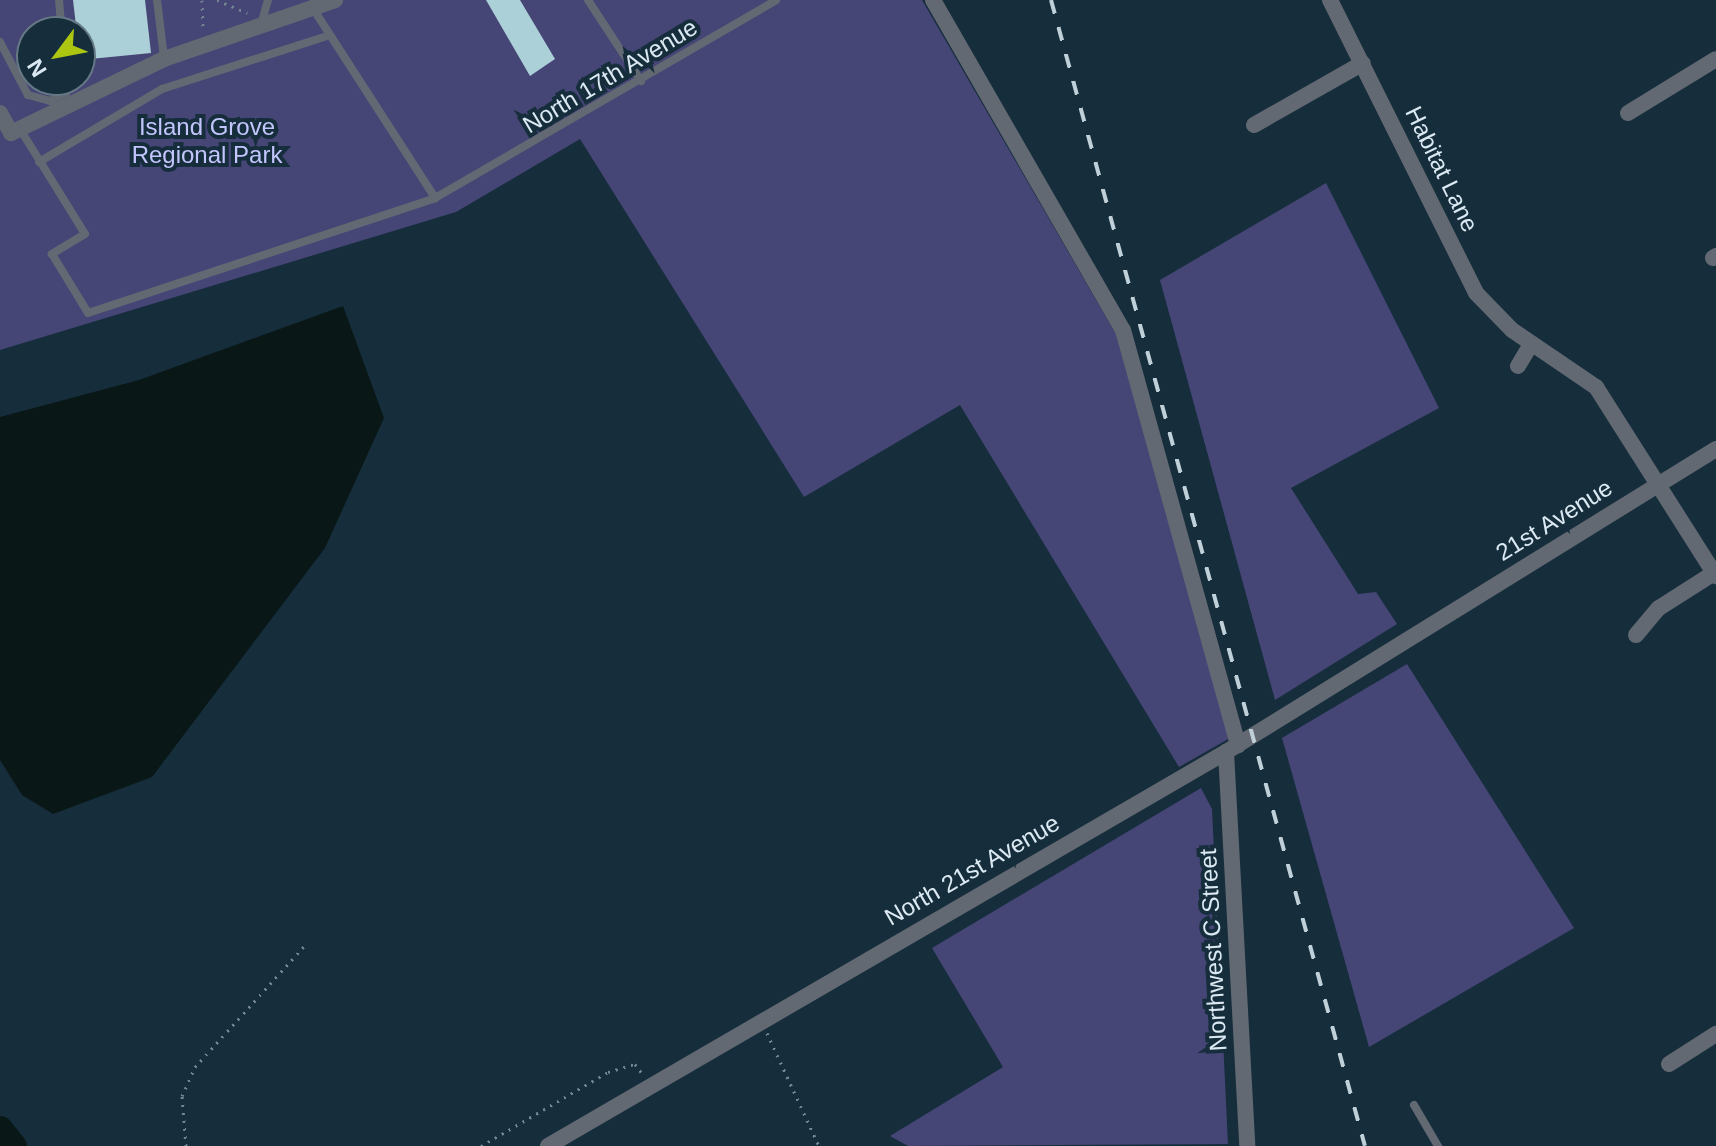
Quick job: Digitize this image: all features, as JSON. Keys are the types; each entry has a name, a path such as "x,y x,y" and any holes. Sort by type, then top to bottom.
{"street":[{"path":"0,113 16,131 53,106 255,21 314,10 335,0"},
{"name":"Northwest C Street","path":"933,0 1123,330 1232,749 1246,1146"},
{"name":"Habitat Lane","path":"1330,0 1476,293 1531,344 1596,387 1715,575"},
{"path":"1628,113 1716,59"},
{"path":"1254,125 1363,63"},
{"path":"1518,366 1531,344"},
{"name":"21st Avenue","path":"1418,632 1716,449"},
{"path":"1636,635 1659,608 1715,575"},
{"name":"North 21st Avenue","path":"548,1146 1232,749 1418,632"},
{"path":"1669,1064 1716,1034"}],"lane":[{"path":"157,0 164,59"},
{"path":"588,0 641,81"},
{"name":"North 17th Avenue","path":"39,162 85,234 52,254 88,313 435,198 463,185 776,0"},
{"path":"255,21 262,1"},
{"path":"314,10 435,198"},
{"path":"16,131 39,162 162,89 330,35"},
{"path":"0,42 28,95 53,106 63,96"},
{"path":"1414,1105 1438,1146"}],"path":[{"path":"202,0 203,34"},
{"path":"217,0 255,21"},
{"path":"186,1146 182,1096 195,1067 307,943"},
{"path":"762,1021 819,1146"},
{"path":"481,1146 608,1072 635,1064 650,1086"}],"green space":[{"name":"Island Grove Regional Park","path":"0,0 922,0 1117,336 1230,738 1179,767 960,405 804,497 580,139 456,212 0,350"},
{"path":"1326,183 1439,408 1291,488 1358,594 1376,592 1397,624 1275,700 1160,280"},
{"path":"1407,664 1574,928 1369,1047 1282,738"},
{"path":"1201,788 1212,809 1228,1144 908,1146 890,1136 1003,1067 932,948"}],"shaded area":[{"path":"343,306 384,418 325,548 152,777 53,814 22,795 0,760 0,417 139,380"}],"building":[{"path":"73,0 145,0 151,53 96,58 96,16 75,16"},
{"path":"486,0 520,0 555,59 530,76"}],"waterway":[{"path":"0,1129 14,1146"}],"railway":[{"path":"1051,0 1365,1146"}]}
